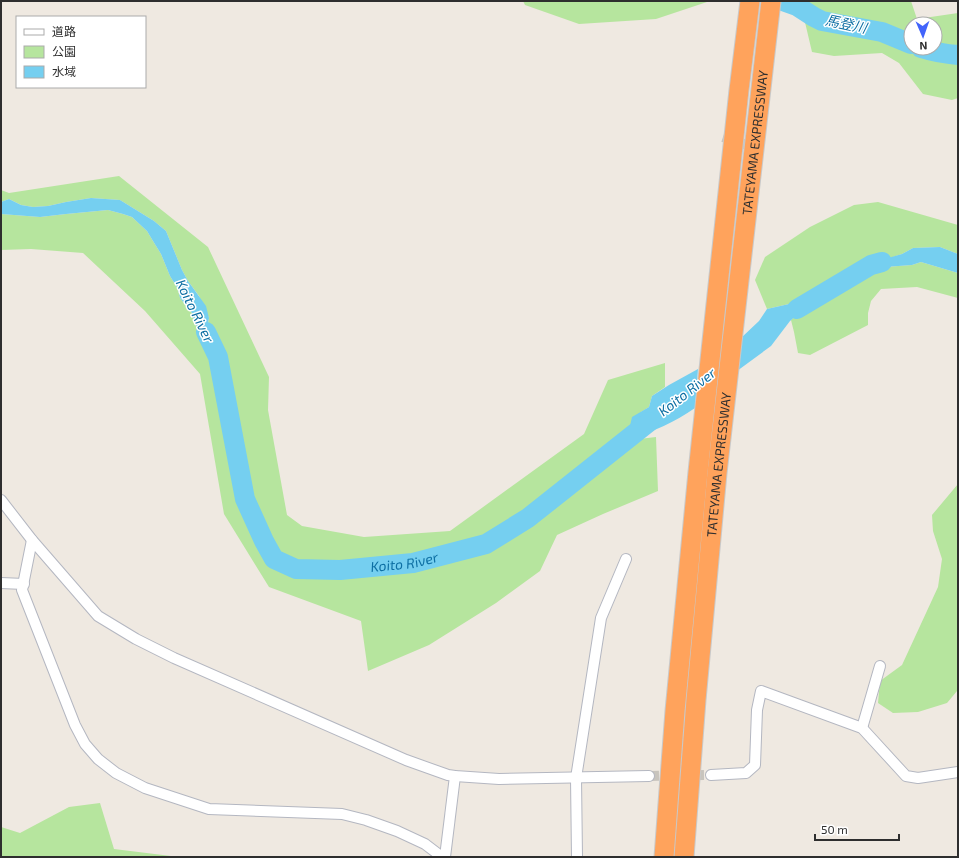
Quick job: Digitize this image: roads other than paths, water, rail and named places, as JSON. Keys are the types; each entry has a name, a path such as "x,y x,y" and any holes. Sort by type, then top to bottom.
{"highway":[{"name":"TATEYAMA EXPRESSWAY","path":"664,857 675,712 698,472 750,1"},
{"name":"TATEYAMA EXPRESSWAY","path":"684,857 696,700 717,473 771,1"}],"street":[{"path":"1,500 32,540 98,616 136,639 174,658 406,760 448,775 499,779 650,776"},
{"path":"32,540 22,590 75,725 85,744 98,759 116,773 145,788 208,809 342,814 366,820 397,831 425,844 442,857"},
{"path":"577,857 576,778 601,618 626,559"},
{"path":"1,584 24,584"},
{"path":"862,728 880,666"},
{"path":"711,775 746,773 755,765 757,710 761,691 862,728 906,776 918,778 958,772"},
{"path":"446,857 454,776"}],"water":[{"path":"91,198 120,200 154,221 166,231 182,270 206,306 209,318 207,328 218,357 210,349 195,324 192,313 180,298 178,289 170,276 161,254 147,231 132,217 108,210 40,217 1,214 1,202 9,199 21,205 33,207 48,206"},
{"path":"940,247 958,254 958,273 921,262 912,265 885,267 878,272 862,275 858,273 861,267 867,264 902,254 913,248"},
{"path":"810,294 820,295 799,310 797,315 790,321 771,346 737,371 741,338 759,321 767,309 789,304 799,297"},
{"path":"698,369 695,408 680,418 656,430 631,440 627,439 632,417 649,407 652,396"}],"waterway":[{"name":"馬登川","path":"783,1 797,6 822,21 882,32 903,41"},
{"name":"馬登川","path":"943,53 958,55"},
{"name":"Koito River","path":"797,309 871,265 882,262"},
{"name":"Koito River","path":"206,332 218,357 245,499 274,559 296,569 340,570 413,563 486,544 528,518 649,422"}],"tunnel":[{"path":"723,137 764,151"},
{"path":"649,776 711,775"}]}
